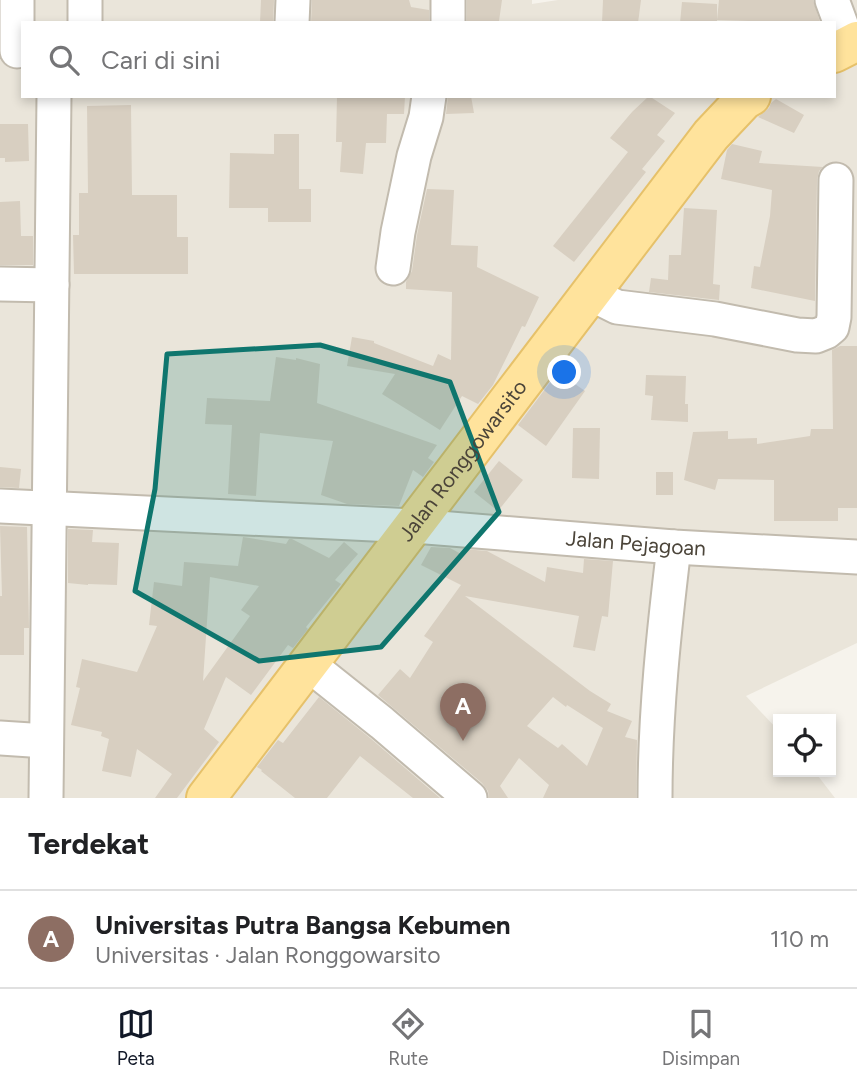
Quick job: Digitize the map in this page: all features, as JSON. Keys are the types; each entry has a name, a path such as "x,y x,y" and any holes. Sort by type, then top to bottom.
{"main road":[{"name":"Jalan Ronggowarsito","path":"206,798 740,98"}],"street":[{"path":"13,51 18,0"},
{"path":"85,0 85,21"},
{"path":"292,21 293,0"},
{"path":"448,0 448,21"},
{"path":"832,0 847,47"},
{"path":"46,798 54,98"},
{"path":"393,268 398,232 429,98"},
{"path":"591,293 617,307 715,319 797,335 816,336 826,332 832,327 834,317 836,180"},
{"path":"0,284 52,285"},
{"name":"Jalan Pejagoan","path":"0,506 414,526 674,547 857,557"},
{"path":"655,798 655,755 664,632 674,547"},
{"path":"308,664 470,798"},
{"path":"0,738 46,741"}],"highlighted area":[{"path":"320,345 450,382 499,512 381,647 259,661 135,591 155,489 167,354"}],"shaded area":[{"path":"0,0 532,0 532,4 558,0 857,0 857,643 746,696 773,725 773,777 819,777 835,798 0,798"}],"building":[{"path":"261,0 274,0 273,21 260,21"},
{"path":"312,0 409,0 411,7 429,10 429,21 311,21"},
{"path":"467,0 502,0 499,21 467,21"},
{"path":"603,0 641,0 638,21 602,21"},
{"path":"719,0 813,0 820,21 749,21 717,20"},
{"path":"682,2 717,4 717,21 680,21"},
{"path":"337,98 405,98 404,114 387,114 386,143 366,143 363,174 340,172 342,142 336,142"},
{"path":"448,98 471,98 474,113 446,114"},
{"path":"647,98 652,98 675,113 657,135 665,141 642,169 646,172 574,262 553,246 628,152 610,138"},
{"path":"776,99 804,115 794,133 758,117"},
{"path":"131,105 132,195 177,195 177,237 188,237 188,274 74,274 73,235 79,235 79,193 88,193 87,106"},
{"path":"0,124 28,124 29,161 5,162 5,158 0,158"},
{"path":"274,134 299,134 299,189 311,189 311,222 268,222 268,208 229,208 230,153 274,154"},
{"path":"732,144 762,151 759,163 823,167 817,180 815,301 751,288 754,266 760,267 772,190 721,179 727,150"},
{"path":"427,189 454,190 451,245 478,246 477,267 539,297 493,385 478,404 462,396 440,430 382,394 395,374 347,366 352,337 374,341 433,366 438,354 451,360 452,292 406,289 406,282 412,271"},
{"path":"20,201 21,236 33,236 33,265 0,265 0,202"},
{"path":"684,208 717,210 713,284 720,285 719,300 649,292 651,278 668,280 669,255 681,255"},
{"path":"840,346 857,346 857,508 838,508 838,521 774,521 774,480 718,479 715,490 684,480 693,432 728,431 728,439 757,438 757,444 810,436 811,429 833,429 832,350"},
{"path":"276,357 296,358 320,364 317,403 437,445 428,458 434,462 423,477 413,470 399,506 347,504 321,495 333,441 260,433 256,496 228,494 232,425 205,424 207,398 270,401"},
{"path":"558,372 585,391 546,446 518,425"},
{"path":"646,375 686,376 685,404 688,404 688,422 651,420 653,396 645,395"},
{"path":"573,428 600,428 599,479 572,478"},
{"path":"499,461 523,480 498,511 474,492"},
{"path":"0,467 21,469 19,488 0,487"},
{"path":"656,472 673,472 673,495 656,495"},
{"path":"0,526 27,527 29,628 24,628 24,655 0,655"},
{"path":"68,529 93,530 92,542 119,543 117,585 68,583"},
{"path":"243,537 286,544 292,539 329,558 344,542 358,554 335,580 341,584 306,627 308,629 293,648 288,645 251,695 226,677 204,729 219,742 177,798 155,798 172,774 137,749 131,777 102,771 109,739 101,736 102,732 71,725 80,688 76,687 82,659 137,672 157,626 149,625 154,582 182,586 184,562 238,566","holes":["210,577 259,586 241,610 250,616 203,681"]},
{"path":"431,547 450,548 463,555 463,549 487,551 545,582 547,567 583,573 584,559 613,561 608,617 602,616 595,651 573,647 579,616 465,596 611,704 607,711 632,721 625,737 637,740 636,798 543,798 549,785 519,758 500,786 508,798 489,798 482,783 378,695 400,669 410,678 433,642 424,636 461,585 421,565","holes":["553,697 566,707 567,705 603,728 587,766 562,744 558,748 527,726"]},
{"path":"319,697 440,798 413,798 360,756 327,798 295,798 261,771 257,767 278,740 283,743"}],"place":[{"name":"Universitas Putra Bangsa Kebumen","path":"463,741"}]}
